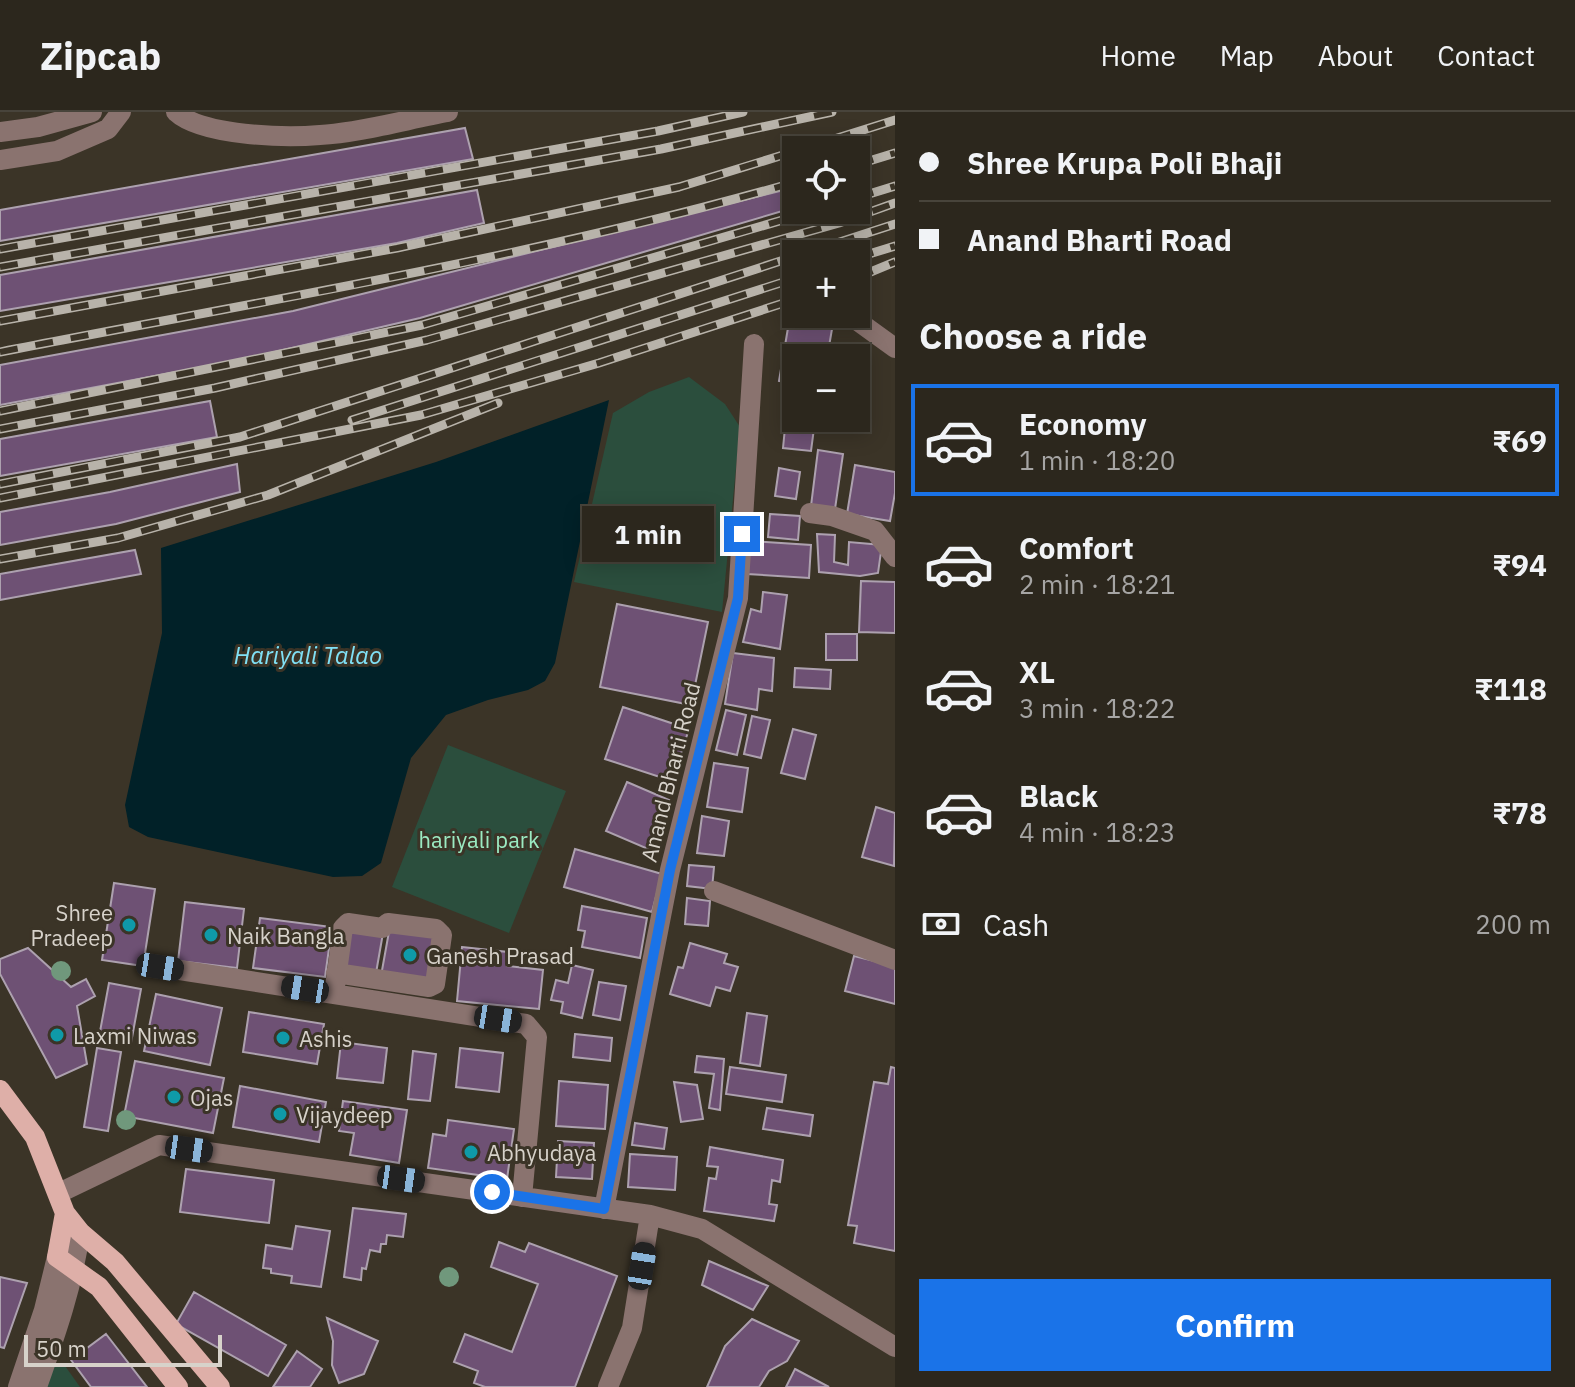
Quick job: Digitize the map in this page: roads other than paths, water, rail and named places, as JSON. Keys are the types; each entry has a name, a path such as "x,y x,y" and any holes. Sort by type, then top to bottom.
{"main road":[{"path":"0,1090 35,1137 62,1203 80,1232 115,1262 220,1387"},
{"path":"62,1203 57,1257 99,1287 178,1387"}],"street":[{"path":"0,132 38,127 92,112"},
{"path":"0,160 57,151 108,129 121,112"},
{"path":"176,112 182,118 228,133 321,136 448,112"},
{"path":"321,136 348,112"},
{"path":"867,328 895,348"},
{"name":"Anand Bharti Road","path":"604,1209 670,870 738,598 754,344"},
{"path":"810,513 832,516 875,531 895,557"},
{"path":"714,891 895,960"},
{"path":"334,994 336,973 343,928 348,923 382,928 388,923 436,929 442,935 435,984 429,987 336,973"},
{"path":"160,967 526,1024 537,1037 522,1197"},
{"path":"386,1002 389,981"},
{"path":"62,1203 159,1145 650,1215 702,1229 895,1347"},
{"path":"608,1387 632,1328 650,1215"},
{"path":"20,1385 75,1270 80,1232"},
{"path":"20,1385 57,1257"}],"water":[{"name":"Hariyali Talao","path":"609,400 555,663 545,681 528,690 446,715 411,758 381,863 362,876 333,877 148,837 129,827 125,805 162,633 161,548 436,462"}],"railway":[{"path":"0,249 658,131 743,112"},
{"path":"0,267 661,149 832,112"},
{"path":"844,136 895,120"},
{"path":"870,161 895,153"},
{"path":"0,321 397,248 679,187 782,155"},
{"path":"0,352 500,255 698,209 782,186"},
{"path":"870,194 895,186"},
{"path":"0,429 215,388 427,340 839,223 895,203"},
{"path":"0,411 422,325 782,220"},
{"path":"846,240 895,224"},
{"path":"870,254 895,246"},
{"path":"0,484 240,437 782,261"},
{"path":"870,272 895,262"},
{"path":"352,420 782,282"},
{"path":"0,498 421,415 599,363 782,304"},
{"path":"0,559 118,538 268,495 498,403"}],"place":[{"name":"Shree Pradeep","path":"129,925"},
{"name":"Naik Bangla","path":"211,935"},
{"name":"Ganesh Prasad","path":"410,955"},
{"name":"Laxmi Niwas","path":"57,1035"},
{"name":"Ashis","path":"283,1038"},
{"name":"Ojas","path":"174,1097"},
{"name":"Vijaydeep","path":"280,1114"},
{"name":"Abhyudaya","path":"471,1152"}],"park label":[{"name":"hariyali park","path":"479,839"}]}
